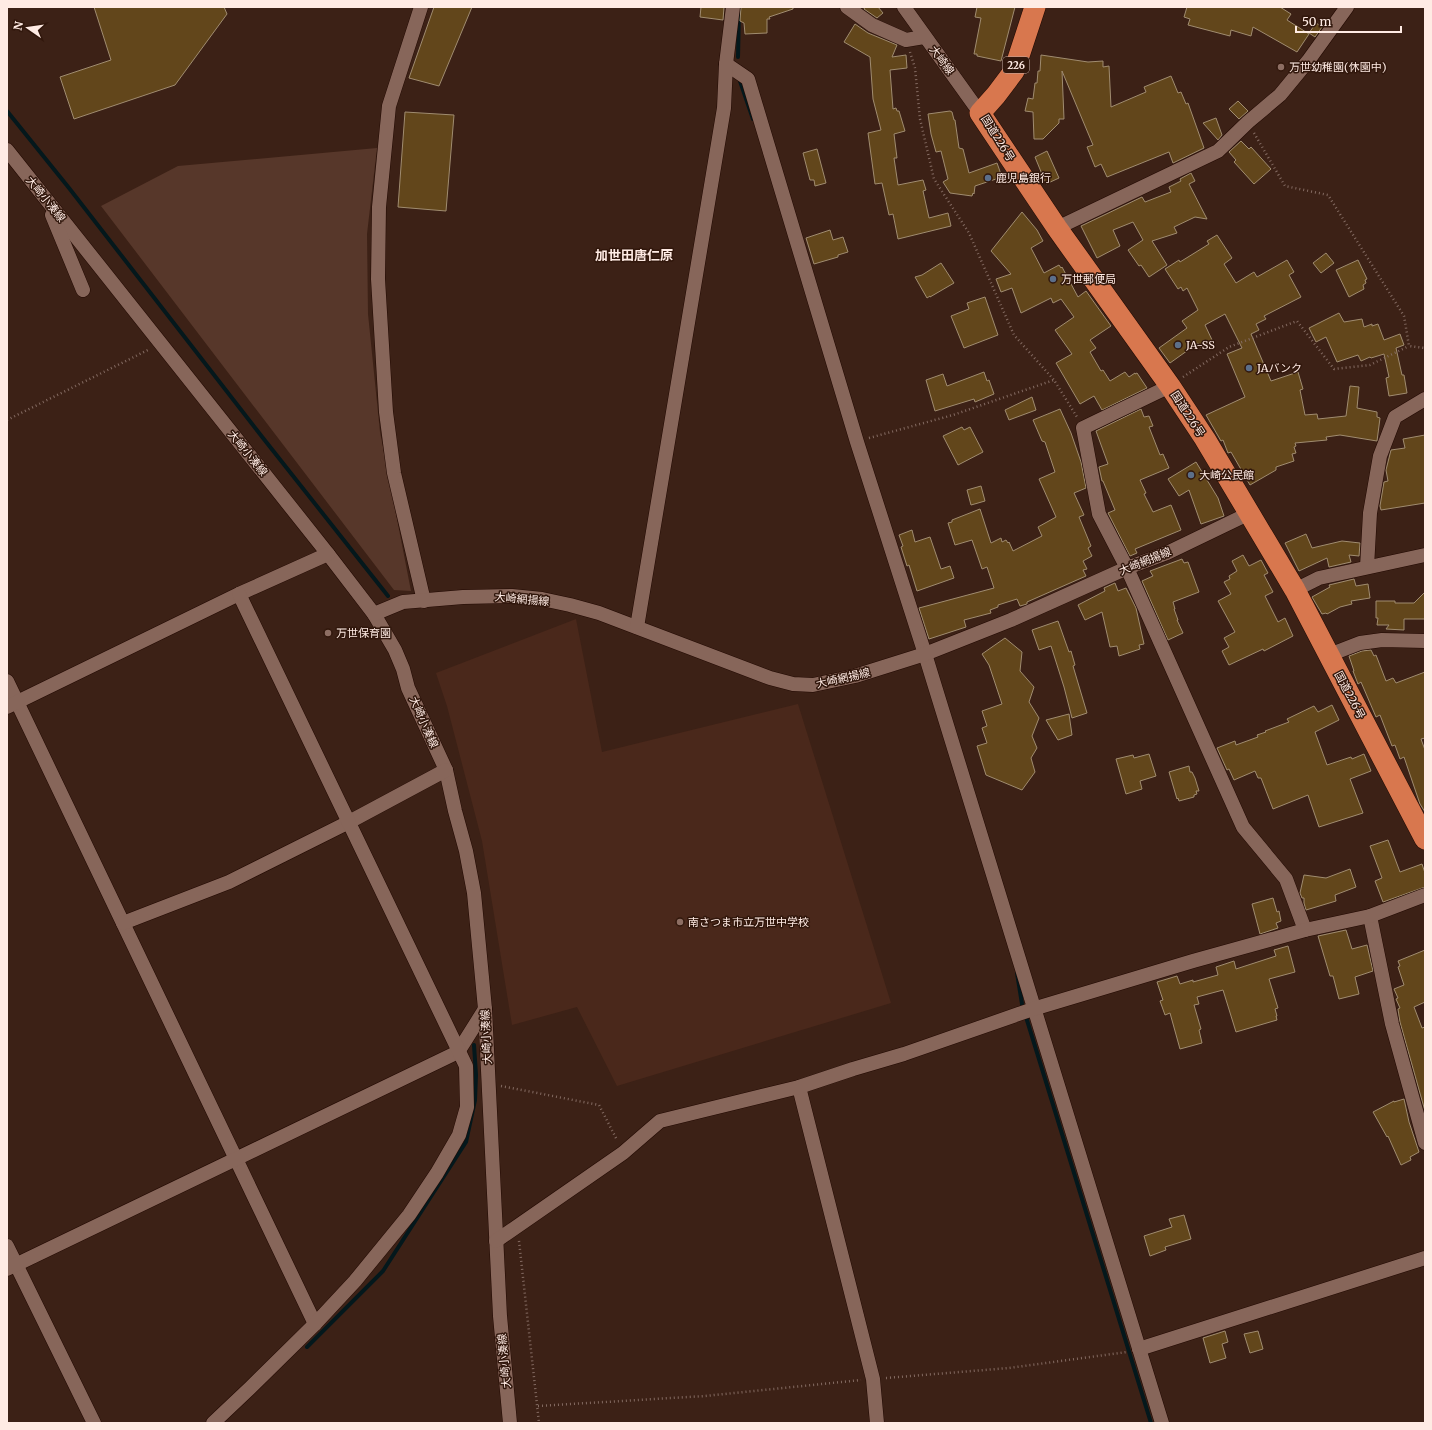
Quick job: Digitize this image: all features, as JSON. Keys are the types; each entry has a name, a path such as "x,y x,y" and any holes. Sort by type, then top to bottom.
{"highway":[{"name":"国道226号","path":"1035,7 1014,71 980,113 1057,228 1170,386 1205,439 1295,590 1425,839"}],"street":[{"path":"421,7 389,106 379,207 378,279 386,412 394,473 424,601"},
{"path":"636,627 724,108 726,64 733,7"},
{"path":"847,7 872,25 906,40 924,37"},
{"name":"大崎線","path":"904,7 924,37 949,68 980,113"},
{"path":"1057,228 1218,151 1248,122 1280,95 1308,62 1347,7"},
{"path":"726,64 748,79 857,442 925,654 1029,1011 1162,1423"},
{"name":"大崎小湊線","path":"7,150 374,614 395,650 403,669 408,688 446,770 466,851 474,893 485,1009 500,1316 510,1423"},
{"path":"46,198 84,290"},
{"path":"1170,386 1083,428 1099,514 1127,568 1243,827 1286,879 1305,930"},
{"path":"1367,567 1370,513 1380,456 1394,417 1425,399"},
{"name":"大崎網揚線","path":"374,614 403,602 463,597 512,596 542,599 592,611 770,678 793,684 813,685 855,676 925,654 1011,620 1127,568 1167,553 1250,513"},
{"path":"12,704 239,594 328,554"},
{"path":"1295,590 1319,578 1425,554"},
{"path":"213,1423 315,1324 355,1281 409,1215 460,1135 467,1107 466,1066 239,594"},
{"path":"1329,655 1360,643 1382,640 1425,641"},
{"path":"7,681 12,704 123,923 315,1324"},
{"path":"123,923 229,882 348,822 446,770"},
{"path":"496,1241 623,1153 660,1122 799,1087 904,1054 1029,1011 1194,961 1305,930 1370,916 1425,895"},
{"path":"1370,916 1392,1024 1425,1143"},
{"path":"12,1267 458,1052 485,1009"},
{"path":"799,1087 873,1379 877,1423"},
{"path":"7,1246 12,1267 94,1423"},
{"path":"1139,1349 1425,1258"}],"path":[{"path":"906,40 915,68 920,118 934,179 969,233 1014,335 1054,380 1083,428"},
{"path":"1248,122 1285,186 1328,195 1404,316 1409,346"},
{"path":"1170,386 1229,347 1296,321 1334,369 1370,365 1409,346 1425,348"},
{"path":"7,420 161,344"},
{"path":"857,442 953,415 1054,380"},
{"path":"488,1084 599,1105 623,1153"},
{"path":"518,1226 539,1423"},
{"path":"538,1406 705,1396 873,1379 1009,1368 1122,1354"}],"shaded area":[{"path":"377,148 367,234 368,314 380,432 411,591 394,590 101,206 178,166"},
{"name":"南さつま市立万世中学校","path":"576,619 602,752 798,704 891,1003 617,1086 577,1007 512,1025 482,841 447,706 436,673"}],"building":[{"path":"94,7 224,7 227,14 175,85 74,119 60,77 111,60"},
{"path":"434,7 472,7 439,86 409,78"},
{"path":"701,7 724,7 723,20 700,17"},
{"path":"741,7 793,7 793,9 769,17 770,19 767,19 767,33 745,34 744,23 740,21"},
{"path":"865,7 878,7 883,13 877,18 864,9"},
{"path":"977,7 1015,7 1001,61 974,54 981,18 975,17"},
{"path":"1187,7 1280,7 1291,14 1287,20 1309,34 1297,52 1253,27 1251,36 1231,30 1230,36 1188,25 1190,19 1184,17"},
{"path":"1316,23 1322,27 1315,37 1309,33"},
{"path":"855,24 868,33 897,45 892,57 906,55 907,68 890,70 893,109 896,108 897,111 899,111 905,131 894,134 897,158 894,158 898,185 923,180 926,190 923,191 929,218 948,213 951,226 898,239 893,214 889,215 882,183 875,184 868,133 881,130 873,99 870,57 844,42"},
{"path":"1041,55 1088,62 1103,61 1103,67 1109,66 1111,107 1146,92 1144,87 1171,76 1178,93 1181,92 1186,104 1188,103 1204,148 1173,163 1169,152 1107,177 1101,164 1095,167 1087,147 1093,145 1062,71 1064,119 1059,119 1059,123 1043,139 1034,139 1033,112 1025,111 1028,98 1033,99 1038,71 1040,71"},
{"path":"1238,101 1248,111 1239,119 1229,109"},
{"path":"405,112 454,115 446,211 398,207"},
{"path":"952,112 955,120 959,148 963,149 969,173 997,163 1002,177 975,186 974,194 973,193 972,196 950,193 943,182 948,179 941,151 936,152 928,114"},
{"path":"1216,118 1222,135 1218,140 1203,123"},
{"path":"1241,141 1249,149 1251,147 1271,169 1254,184 1234,162 1236,160 1229,152"},
{"path":"817,149 826,183 815,186 814,180 810,180 803,153"},
{"path":"1047,151 1059,178 1046,184 1035,157"},
{"path":"1191,173 1195,181 1189,184 1207,219 1195,217 1174,227 1177,233 1152,241 1167,265 1149,277 1141,265 1139,266 1128,250 1143,240 1133,222 1113,230 1120,246 1097,258 1081,226 1142,197 1145,202 1171,192 1169,187 1181,181 1180,179"},
{"path":"1022,212 1037,230 1043,241 1031,248 1044,273 1059,265 1061,268 1062,267 1078,297 1086,291 1111,326 1090,340 1096,348 1090,352 1101,371 1103,370 1110,381 1125,372 1129,377 1137,373 1147,388 1102,410 1094,396 1080,404 1056,363 1072,354 1055,330 1074,317 1061,299 1053,303 1051,298 1021,313 1012,288 1001,292 996,279 1011,274 991,251"},
{"path":"830,230 833,240 843,237 848,252 838,255 838,257 814,264 806,238"},
{"path":"1217,235 1232,258 1224,264 1236,283 1254,272 1257,277 1287,260 1294,272 1289,275 1301,297 1264,316 1266,319 1256,324 1259,330 1251,334 1271,381 1298,372 1303,389 1300,390 1305,415 1317,414 1318,419 1346,416 1350,386 1359,387 1357,408 1377,412 1377,417 1380,418 1377,441 1340,435 1326,437 1327,440 1295,443 1296,446 1294,447 1296,453 1292,454 1294,461 1276,467 1276,470 1250,485 1231,452 1228,453 1223,440 1221,441 1206,415 1245,397 1227,354 1242,348 1225,314 1205,325 1213,342 1202,349 1198,343 1170,363 1159,348 1187,328 1182,321 1198,310 1187,288 1183,291 1181,287 1178,289 1165,269 1179,260 1180,262 1209,244 1207,241"},
{"path":"1326,253 1334,263 1321,273 1313,263"},
{"path":"1358,260 1367,279 1365,280 1366,283 1363,285 1364,289 1349,297 1336,270"},
{"path":"941,263 954,283 927,298 915,277 922,275"},
{"path":"985,297 998,335 964,348 951,316 969,309 967,303"},
{"path":"1339,313 1344,322 1362,319 1364,327 1372,324 1372,326 1378,324 1384,340 1400,334 1404,345 1396,348 1402,375 1404,375 1407,393 1389,396 1386,378 1389,377 1384,354 1370,357 1361,361 1358,355 1337,362 1326,337 1316,342 1309,328"},
{"path":"984,372 987,381 989,380 994,394 975,402 974,399 935,411 926,380 943,374 947,386"},
{"path":"1032,397 1036,410 1009,420 1005,410"},
{"path":"1060,409 1071,433 1081,462 1086,488 1074,493 1084,515 1079,517 1091,546 1088,548 1092,556 1083,561 1087,569 1083,570 1086,576 1027,602 1027,604 1020,606 1017,599 998,605 998,607 990,610 991,613 964,620 966,627 929,639 919,608 994,588 987,567 982,569 972,540 955,545 948,523 980,509 991,543 1001,538 1002,542 1006,540 1008,543 1009,542 1013,551 1042,536 1038,527 1056,517 1039,479 1055,472 1045,442 1042,441 1033,420"},
{"path":"1141,409 1144,417 1149,416 1153,426 1149,427 1160,455 1163,454 1169,468 1140,480 1146,493 1144,494 1153,512 1171,505 1181,530 1135,549 1137,553 1130,556 1108,513 1115,510 1102,481 1099,467 1108,464 1096,431"},
{"path":"962,427 964,430 970,427 983,452 958,465 943,436"},
{"path":"1425,435 1425,503 1381,510 1380,506 1384,482 1388,481 1386,470 1391,450 1405,448 1403,439"},
{"path":"1196,462 1218,498 1224,516 1201,524 1189,490 1179,496 1168,479"},
{"path":"981,486 985,501 971,505 967,490"},
{"path":"912,530 915,542 930,537 941,569 950,566 954,578 917,591 909,565 907,566 899,535"},
{"path":"1306,534 1312,548 1342,541 1360,543 1359,556 1349,555 1351,562 1329,567 1327,558 1299,571 1285,543"},
{"path":"1243,555 1249,566 1261,560 1268,573 1264,575 1273,592 1265,596 1278,622 1285,618 1293,636 1264,651 1263,649 1229,665 1222,651 1229,647 1224,638 1235,632 1218,601 1231,594 1224,582 1230,579 1229,576 1237,571 1232,561"},
{"path":"1182,559 1184,563 1188,562 1199,592 1173,602 1177,620 1183,633 1168,640 1142,581 1153,576 1150,571"},
{"path":"1354,579 1356,586 1368,584 1370,598 1351,601 1352,604 1340,607 1327,614 1322,614 1312,597 1330,587 1329,585"},
{"path":"1115,583 1118,591 1126,588 1136,608 1144,644 1139,645 1140,649 1119,656 1117,646 1110,647 1102,612 1085,620 1078,605 1105,591 1104,588"},
{"path":"1425,592 1425,619 1404,619 1404,630 1386,629 1389,625 1377,625 1378,618 1376,618 1376,601 1414,603"},
{"path":"1058,621 1069,652 1071,651 1075,665 1073,666 1087,713 1072,718 1051,646 1039,650 1032,630"},
{"path":"1005,638 1022,652 1020,671 1034,687 1029,702 1039,718 1032,736 1037,748 1031,758 1035,772 1022,790 986,775 977,746 987,743 982,728 987,726 982,711 1002,704 989,665 982,654"},
{"path":"1371,650 1374,656 1376,655 1386,681 1393,678 1396,683 1425,672 1425,738 1421,739 1425,750 1425,812 1420,804 1404,757 1400,759 1395,745 1392,746 1380,715 1376,717 1361,682 1358,684 1353,671 1349,656 1362,651"},
{"path":"1332,705 1339,720 1315,732 1327,765 1351,757 1352,759 1364,754 1371,771 1350,779 1363,813 1319,827 1308,795 1273,809 1261,778 1258,778 1255,771 1234,780 1229,769 1227,770 1217,748 1235,741 1236,745 1258,737 1257,735 1289,722 1287,719 1314,706 1318,712"},
{"path":"1069,714 1072,735 1058,740 1046,720"},
{"path":"1149,754 1156,776 1140,781 1142,789 1126,794 1116,759 1133,755 1134,758"},
{"path":"1189,766 1190,772 1192,772 1195,778 1199,791 1196,791 1197,794 1194,795 1194,797 1179,801 1178,798 1177,799 1169,772"},
{"path":"1388,840 1400,872 1422,864 1425,873 1425,887 1383,902 1375,881 1382,878 1370,846"},
{"path":"1350,869 1356,887 1335,895 1336,901 1306,910 1304,898 1302,898 1300,893 1304,875 1326,878"},
{"path":"1273,898 1277,912 1279,911 1281,921 1276,923 1278,928 1260,934 1252,904"},
{"path":"1346,930 1352,949 1367,945 1373,971 1355,977 1359,994 1339,999 1333,976 1330,976 1318,936"},
{"path":"1288,946 1295,972 1269,979 1278,1008 1275,1009 1277,1020 1236,1032 1223,990 1197,997 1199,1004 1194,1005 1201,1029 1199,1030 1202,1043 1180,1049 1170,1013 1165,1015 1160,1001 1163,1000 1157,982 1177,976 1180,984 1193,980 1193,982 1218,975 1216,967 1234,961 1236,969 1276,956 1274,950"},
{"path":"1425,950 1425,1002 1414,1007 1422,1028 1425,1027 1425,1111 1400,1022 1398,1009 1400,1008 1394,989 1404,985 1398,967 1400,966 1398,961"},
{"path":"1404,1099 1409,1122 1419,1152 1410,1157 1411,1160 1401,1165 1388,1136 1387,1137 1373,1112 1394,1101"},
{"path":"1184,1215 1191,1239 1165,1247 1166,1250 1150,1256 1144,1236 1172,1227 1169,1219"},
{"path":"1225,1331 1228,1342 1222,1344 1226,1358 1210,1363 1203,1338"},
{"path":"1258,1331 1263,1349 1250,1353 1244,1334"}],"waterway":[{"path":"738,57 739,11"},
{"path":"740,81 753,119"},
{"path":"7,111 388,596"},
{"path":"1017,973 1022,1004 1151,1423"},
{"path":"307,1347 383,1271 466,1142 475,1100 476,1075 474,1045"}],"place":[{"name":"万世幼稚園(休園中)","path":"1281,67"},
{"name":"鹿児島銀行","path":"988,178"},
{"name":"万世郵便局","path":"1053,279"},
{"name":"JA-SS","path":"1178,345"},
{"name":"JAバンク","path":"1249,368"},
{"name":"大崎公民館","path":"1191,475"},
{"name":"万世保育園","path":"328,633"},
{"name":"南さつま市立万世中学校","path":"680,922"}],"district":[{"name":"加世田唐仁原","path":"634,255"}]}
